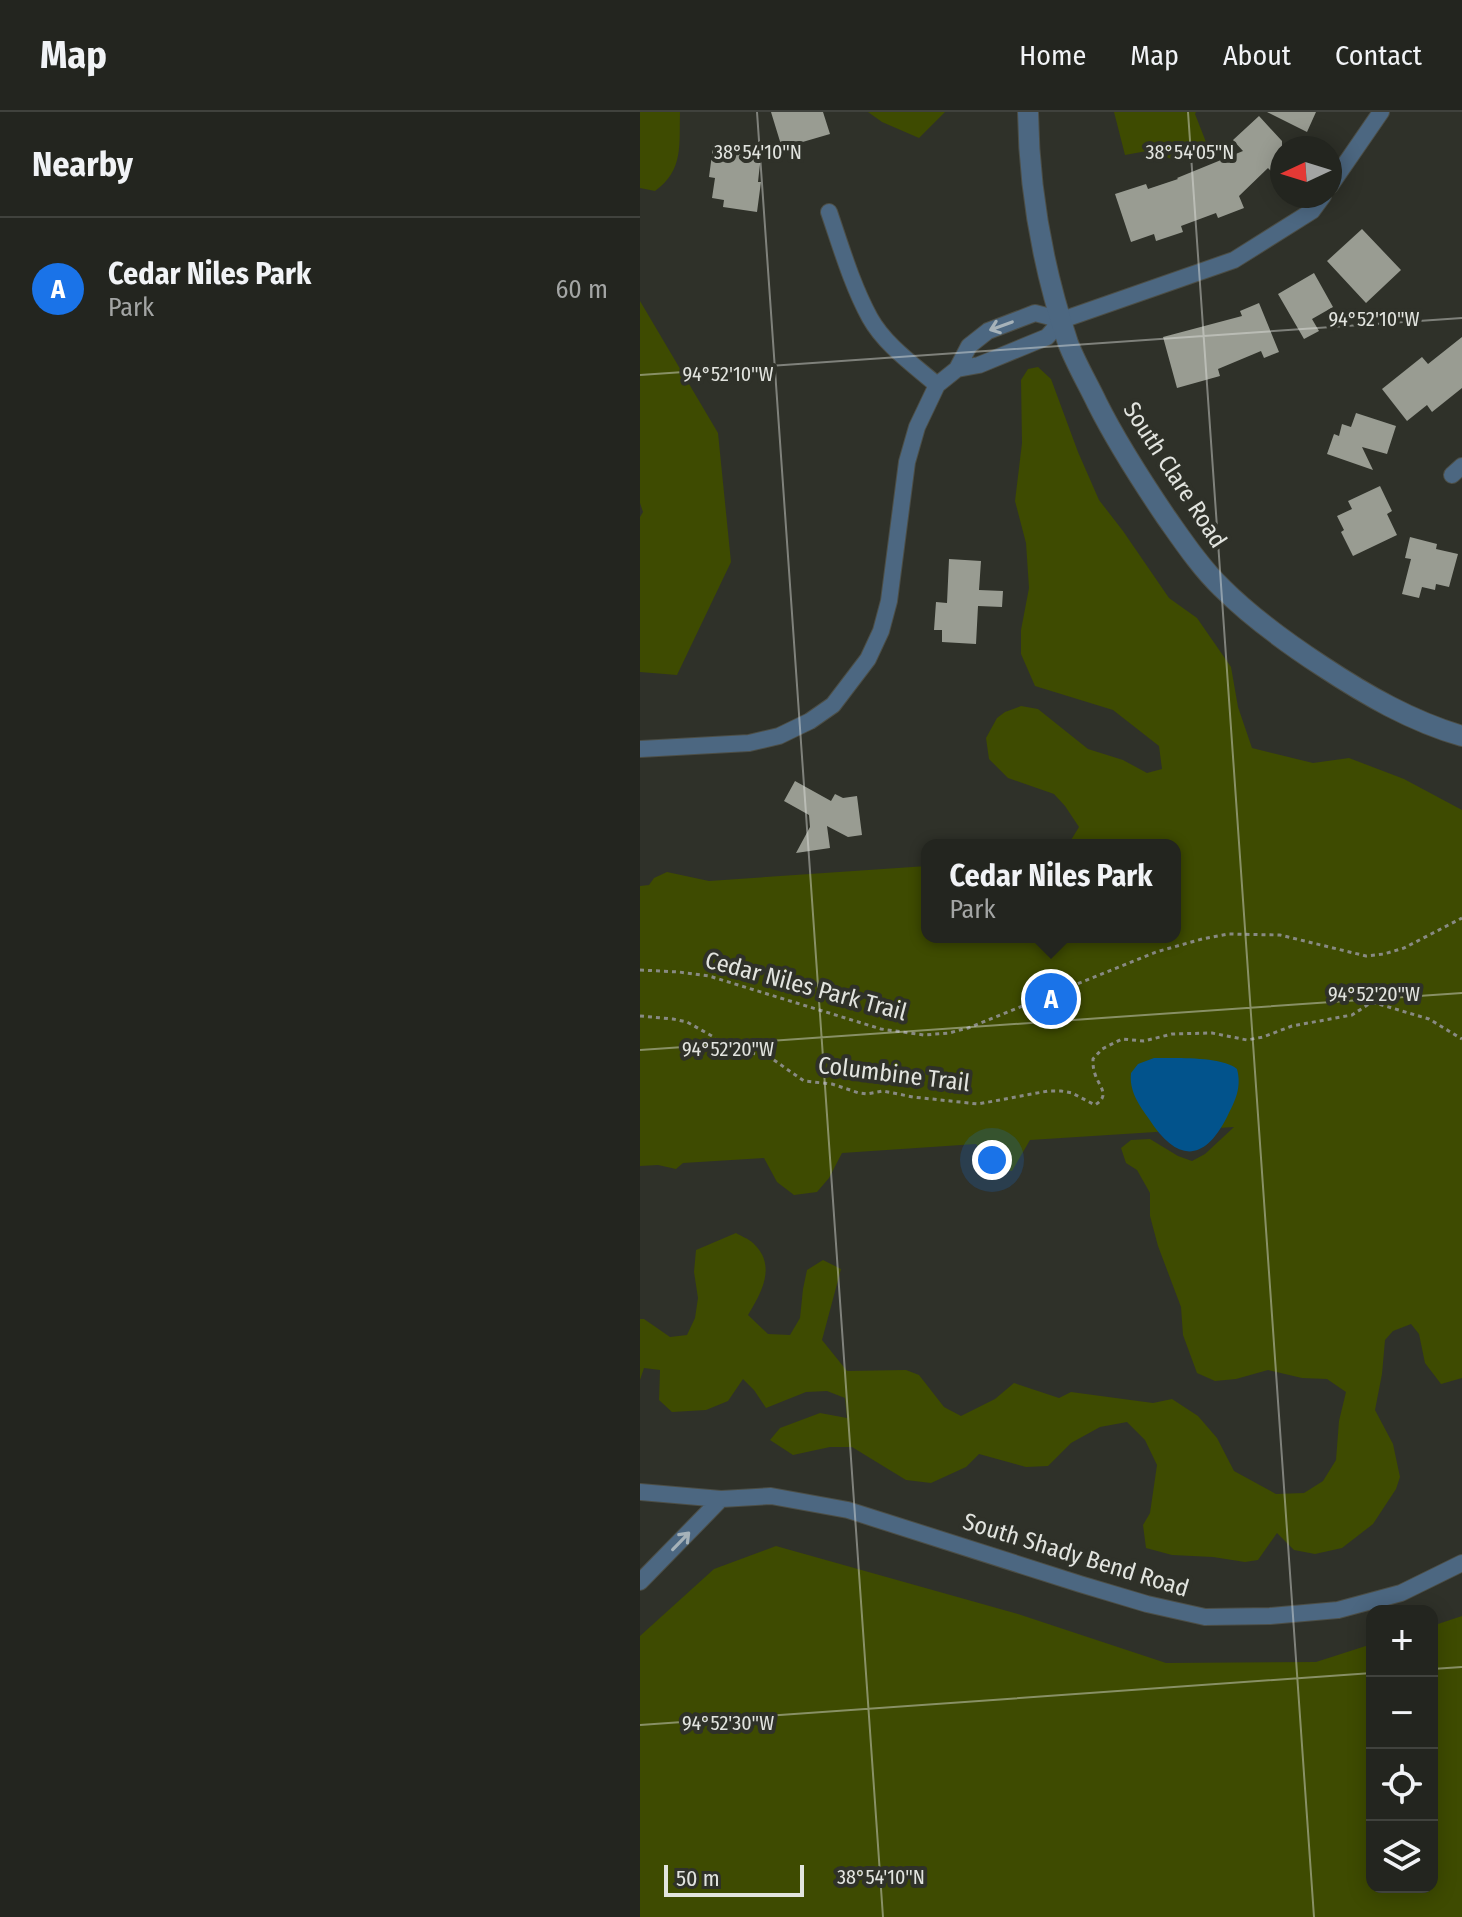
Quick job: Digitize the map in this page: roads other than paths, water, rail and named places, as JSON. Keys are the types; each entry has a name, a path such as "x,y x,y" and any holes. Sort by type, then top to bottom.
{"street":[{"name":"South Clare Road","path":"1028,112 1030,177 1038,229 1069,345 1110,429 1139,478 1221,588 1279,638 1370,697 1462,736"},
{"path":"1342,169 1381,112"},
{"path":"957,369 979,365 1047,337 1062,320 1234,260 1314,208"},
{"path":"829,212 871,320 895,349 937,385"},
{"path":"640,749 749,743 779,736 810,721 833,705 868,659 881,631 889,601 907,462 917,427 937,385 957,369 969,346 988,331 1035,313 1062,320"},
{"name":"South Shady Bend Road","path":"640,1492 721,1499 771,1496 848,1510 1147,1604 1205,1617 1270,1616 1338,1610 1401,1593 1462,1563"},
{"path":"640,1582 721,1499"}],"water":[{"path":"1154,1058 1210,1060 1237,1069 1238,1088 1233,1105 1218,1132 1199,1149 1179,1149 1169,1143 1136,1098 1131,1073 1138,1064"}],"place":[{"name":"Cedar Niles Park","path":"1051,999"}]}
